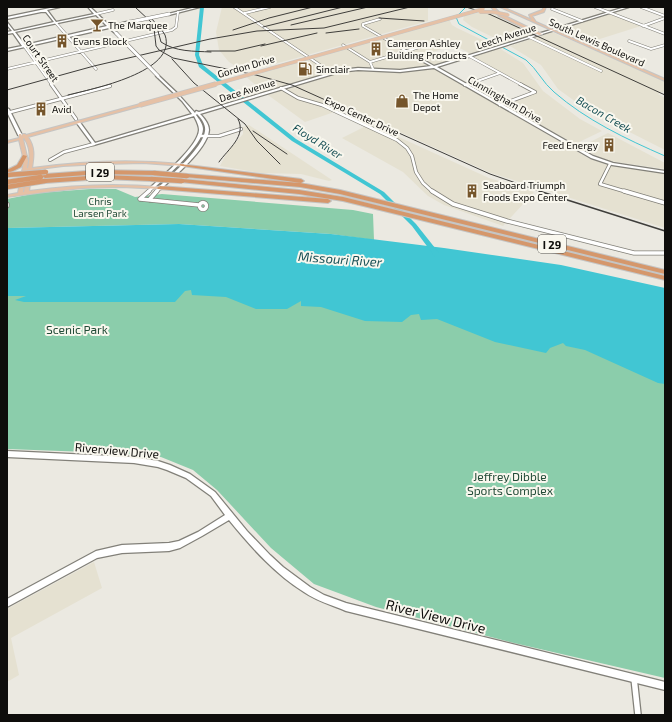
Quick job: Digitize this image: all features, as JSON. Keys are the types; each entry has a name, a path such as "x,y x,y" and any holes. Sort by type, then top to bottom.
{"highway":[{"path":"7,173 19,166 25,156"},
{"path":"182,166 292,180 339,190"},
{"path":"7,173 24,170"},
{"name":"I 29","path":"7,182 83,173 154,172 339,190 665,272"},
{"path":"7,173 45,177"},
{"name":"I 29","path":"7,187 45,177 102,177 182,181 299,192 444,223 665,278"},
{"path":"160,188 343,201"}],"main road":[{"path":"7,18 59,7"},
{"path":"7,196 100,186 160,188 200,147 206,136 206,125 183,100 89,7"},
{"path":"177,7 178,12"},
{"path":"178,12 181,7"},
{"path":"7,50 199,7"},
{"name":"Gordon Drive","path":"140,104 484,7"},
{"name":"Gordon Drive","path":"7,142 22,136 489,7"},
{"path":"492,7 500,15 540,34"},
{"name":"South Lewis Boulevard","path":"501,7 553,30"},
{"name":"South Lewis Boulevard","path":"506,7 553,30 665,79"},
{"path":"521,15 539,11 543,7"},
{"name":"Leech Avenue","path":"373,69 400,71 434,68 628,7"},
{"path":"521,15 530,16 552,8"},
{"path":"46,9 56,22"},
{"path":"461,15 485,11 508,15 553,30"},
{"path":"7,33 96,14"},
{"path":"530,16 535,21"},
{"name":"Court Street","path":"7,22 24,46"},
{"name":"Cunningham Drive","path":"406,51 592,157 610,164 665,172"},
{"name":"Dace Avenue","path":"94,144 332,73 349,70 373,69"},
{"path":"8,112 15,124 14,126 30,143"},
{"path":"153,188 192,148 200,136 201,126 196,114"},
{"path":"77,121 94,144"},
{"name":"Gordon Drive","path":"7,138 38,133 77,121"},
{"path":"26,193 32,155 30,143 31,138 38,133"},
{"path":"20,194 25,156 22,136"},
{"path":"24,170 70,164 119,162 182,166"},
{"name":"Riverview Drive","path":"7,454 134,460 168,466 188,476 206,488 213,494 230,516"},
{"path":"7,603 96,555 122,549 169,547 200,534 230,516"},
{"name":"River View Drive","path":"230,516 264,555 284,573 307,590 324,599 346,607 665,686"}],"street":[{"path":"234,7 332,73"},
{"path":"245,13 270,7"},
{"path":"552,8 557,7"},
{"path":"595,7 665,34"},
{"path":"641,7 665,17"},
{"path":"552,8 582,21"},
{"path":"96,14 113,10"},
{"path":"7,69 170,30 175,28 178,12"},
{"path":"643,26 665,17"},
{"name":"Cunningham Drive","path":"380,19 363,24 363,26 406,51"},
{"path":"56,22 96,69"},
{"path":"529,37 601,71"},
{"path":"370,62 440,41"},
{"path":"629,41 650,49 655,49 665,45"},
{"path":"343,45 370,62 373,69"},
{"name":"Court Street","path":"24,46 77,121"},
{"path":"469,56 535,92 500,105"},
{"path":"465,85 500,73"},
{"path":"8,112 62,101 110,86"},
{"name":"Expo Center Drive","path":"281,88 298,98 322,105 397,140 408,148 412,156 416,172 423,183 436,195 453,204 507,222 634,253 665,253"},
{"path":"200,136 219,136 241,129"},
{"name":"Dace Avenue","path":"50,160 52,157 60,154 94,144"},
{"path":"610,164 600,184 665,203"},
{"path":"153,188 140,199 199,205"},
{"path":"148,200 160,188"},
{"path":"634,678 638,715"}],"shaded area":[{"path":"222,7 428,7 428,21 307,55 285,41 304,56 245,72 229,62 219,50 216,32"},
{"path":"491,12 534,34 505,43 472,27 463,20 464,16"},
{"path":"610,14 641,26 587,43 557,30"},
{"path":"449,19 452,25 457,28 495,46 471,54 454,45 433,52 451,61 430,67 401,70 348,69 264,92 245,76"},
{"path":"552,32 665,81 665,91 658,94 665,98 665,150 590,112 558,89 541,65 510,46"},
{"path":"499,48 523,63 543,91 580,119 602,131 575,144 505,105 537,92 472,57"},
{"path":"434,68 588,158 607,165 665,173 665,228 491,173 346,108 305,122 268,95 339,73 355,71 420,71"},
{"path":"370,124 489,178 534,192 503,226 444,205 428,196 403,172 342,138"},
{"path":"249,125 332,180 329,181 301,174 261,173 220,166 227,152 243,134 243,127"},
{"path":"608,133 665,163 665,169 609,161 580,147"},
{"path":"94,562 102,588 11,638 19,675 7,682 7,609"}],"green space":[{"name":"Chris Larsen Park","path":"90,189 116,189 135,197 162,194 353,210 373,214 374,240 331,234 179,224 7,228 7,199 37,193"},
{"name":"Jeffrey Dibble Sports Complex","path":"7,285 178,287 386,301 665,359 665,678 514,643 376,607 314,584 271,548 217,490 193,470 161,457 115,453 7,449"}],"water":[{"name":"Missouri River","path":"179,224 331,234 444,248 561,265 665,288 665,384 658,383 585,350 566,346 563,343 550,348 546,353 495,342 437,319 421,320 419,314 411,315 402,322 365,321 321,307 301,306 301,301 287,309 256,309 226,297 192,295 191,290 185,291 175,302 24,302 15,300 26,296 7,296 7,228"}],"waterway":[{"name":"Floyd River","path":"202,7 197,55 201,66 294,140 382,193 414,225 437,255"},
{"name":"Bacon Creek","path":"466,7 456,17 459,24 526,60 550,88 566,102 593,120 621,136 665,156"}],"railway":[{"path":"135,7 151,22 154,28 156,46 160,51"},
{"path":"233,30 269,18 313,7"},
{"path":"263,27 343,7"},
{"path":"291,25 368,7"},
{"path":"172,48 210,39 257,31 324,28 410,7"},
{"path":"466,7 489,14 665,95"},
{"path":"151,18 165,35 166,44"},
{"path":"379,18 424,21"},
{"path":"326,33 359,29"},
{"path":"158,31 161,42 166,44"},
{"path":"261,46 317,33"},
{"path":"165,49 166,44"},
{"path":"166,44 172,48"},
{"path":"207,51 235,51 265,44"},
{"path":"165,49 172,48"},
{"path":"172,48 211,52"},
{"path":"160,51 165,49"},
{"path":"7,90 94,66 160,51"},
{"path":"68,95 130,77 146,69 159,59 163,52"},
{"path":"163,52 173,58 256,75 292,85 490,174 540,191"},
{"path":"172,59 194,83 245,124 257,141 280,164"},
{"path":"219,162 238,137 240,131 238,119"},
{"path":"253,131 287,154"},
{"path":"540,191 665,231"}],"place":[{"name":"The Marquee","path":"97,25"},
{"name":"Evans Block","path":"62,41"},
{"name":"Cameron Ashley Building Products","path":"376,49"},
{"name":"Sinclair","path":"305,69"},
{"name":"The Home Depot","path":"402,101"},
{"name":"Avid","path":"41,109"},
{"name":"Feed Energy","path":"609,145"},
{"name":"Seaboard Triumph Foods Expo Center","path":"472,191"}],"park label":[{"name":"Scenic Park","path":"77,329"}]}
